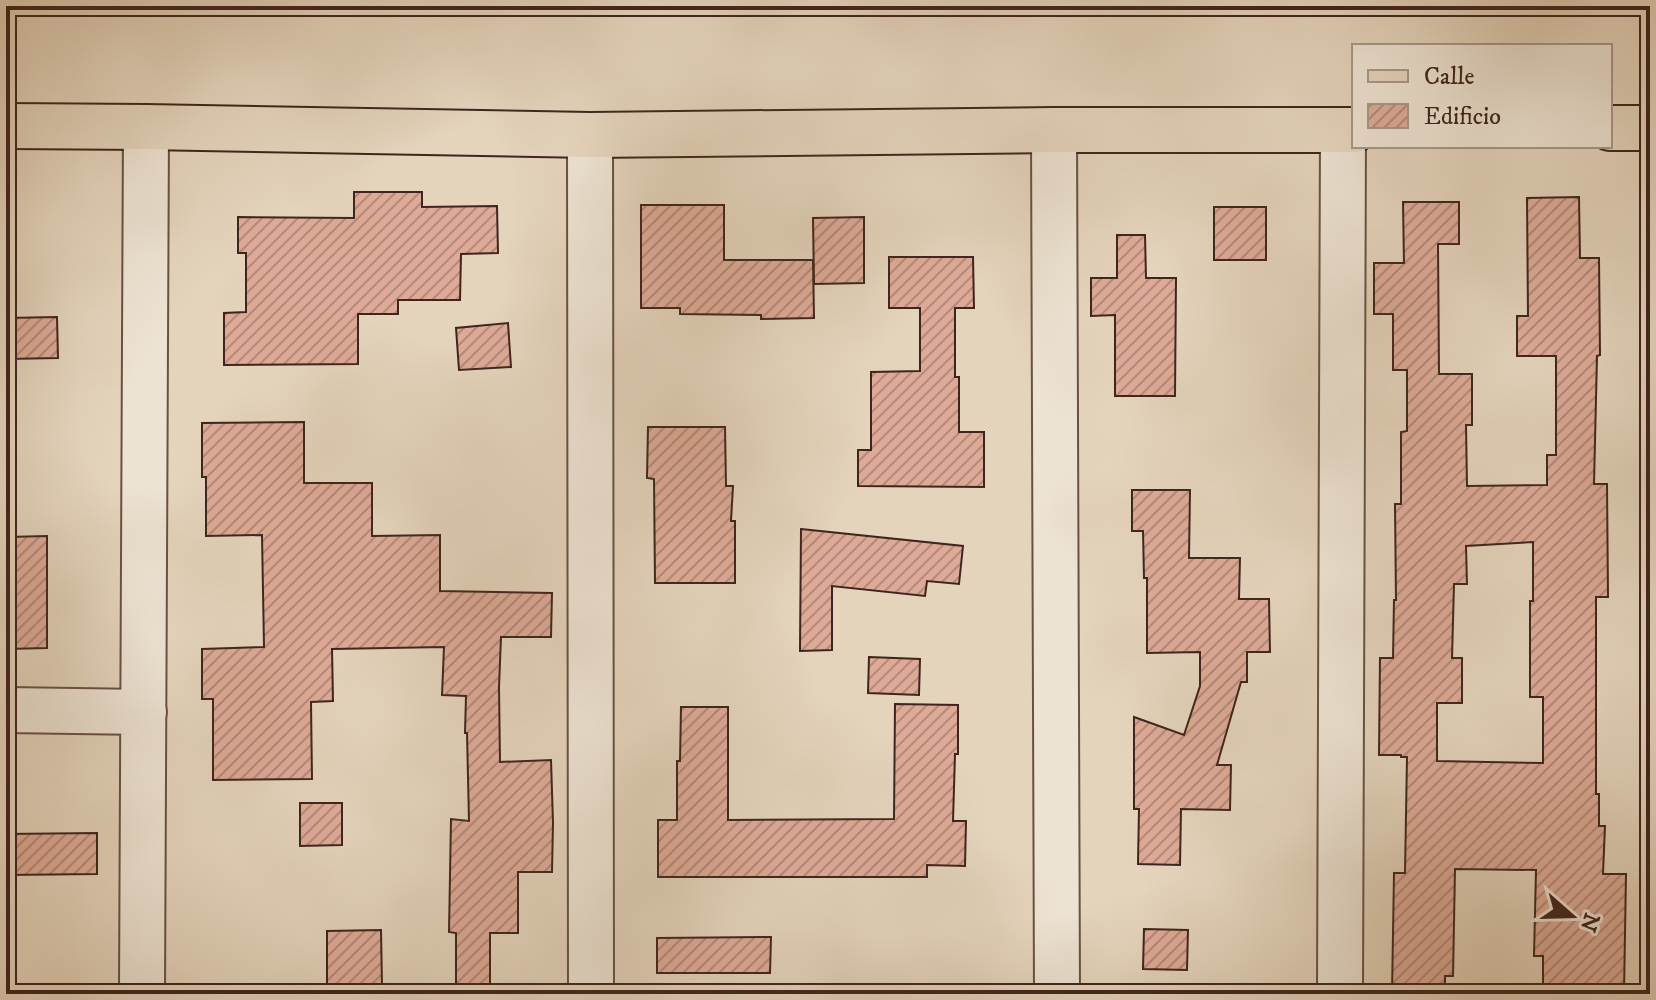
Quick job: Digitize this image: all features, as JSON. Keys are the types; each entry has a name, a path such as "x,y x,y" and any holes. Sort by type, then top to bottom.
{"main road":[{"path":"6,126 590,135 1348,130"},
{"path":"1612,128 1650,128"}],"street":[{"path":"142,994 146,127"},
{"path":"1054,130 1057,994"},
{"path":"1340,994 1348,130"},
{"path":"590,135 591,994"},
{"path":"6,710 144,712"}],"building":[{"path":"354,192 422,192 422,207 497,206 498,253 461,254 460,300 398,300 398,314 358,314 358,364 224,365 224,313 246,312 246,253 238,253 238,217 354,218"},
{"path":"1579,197 1580,258 1599,258 1600,355 1597,356 1594,484 1607,484 1608,597 1596,597 1596,794 1599,794 1599,826 1605,826 1603,874 1626,874 1624,994 1543,994 1543,956 1534,956 1536,870 1455,869 1453,976 1445,976 1445,994 1392,994 1394,873 1405,873 1407,757 1379,755 1380,658 1393,658 1395,504 1401,504 1401,432 1407,431 1407,370 1393,370 1393,314 1374,314 1374,263 1404,263 1403,202 1459,202 1459,244 1438,244 1439,374 1472,374 1472,425 1466,425 1467,486 1547,485 1547,455 1556,455 1556,356 1517,356 1517,316 1528,316 1527,198","holes":["1533,542 1533,601 1530,601 1530,697 1543,697 1543,763 1437,761 1437,703 1462,703 1462,658 1452,658 1454,584 1467,584 1466,546"]},
{"path":"641,205 724,205 724,260 813,260 814,318 761,319 761,315 680,314 680,308 641,308"},
{"path":"1214,207 1266,207 1266,260 1214,260"},
{"path":"864,217 864,283 814,284 813,218"},
{"path":"1117,235 1145,235 1146,278 1176,278 1175,396 1115,396 1115,315 1091,316 1091,278 1117,278"},
{"path":"889,257 973,257 974,308 955,308 955,377 959,377 959,432 984,432 984,487 858,486 858,450 871,450 871,372 920,371 920,308 889,308"},
{"path":"57,317 58,358 6,359 6,318"},
{"path":"508,323 511,367 459,370 456,328"},
{"path":"304,422 304,483 372,483 372,536 440,535 440,591 552,593 551,637 501,637 500,762 551,760 552,872 518,872 518,933 490,933 490,987 456,987 456,933 449,932 451,819 469,821 466,696 442,695 444,647 332,649 333,701 311,702 312,779 213,780 213,699 202,699 202,649 264,647 262,535 206,536 202,423"},
{"path":"648,427 725,427 726,486 733,486 731,521 735,521 735,583 655,583 654,479 647,478"},
{"path":"1132,490 1190,490 1189,558 1240,558 1239,599 1269,599 1270,652 1247,652 1247,682 1241,682 1217,765 1231,765 1230,810 1181,809 1180,865 1138,864 1139,809 1134,809 1134,717 1184,735 1200,686 1200,652 1147,653 1147,578 1144,578 1143,531 1132,531"},
{"path":"801,529 963,546 959,584 927,581 925,596 832,586 832,650 800,651"},
{"path":"47,536 47,648 6,649 6,537"},
{"path":"869,657 920,659 919,695 868,693"},
{"path":"895,704 958,705 953,821 966,821 965,866 927,865 927,877 658,877 658,820 677,820 681,707 728,707 728,820 894,819"},
{"path":"300,803 342,803 342,845 300,846"},
{"path":"97,833 97,874 6,875 6,834"},
{"path":"1144,929 1188,930 1187,970 1143,969"},
{"path":"381,930 382,985 327,986 327,931"},
{"path":"771,937 770,973 657,973 657,938"}]}
